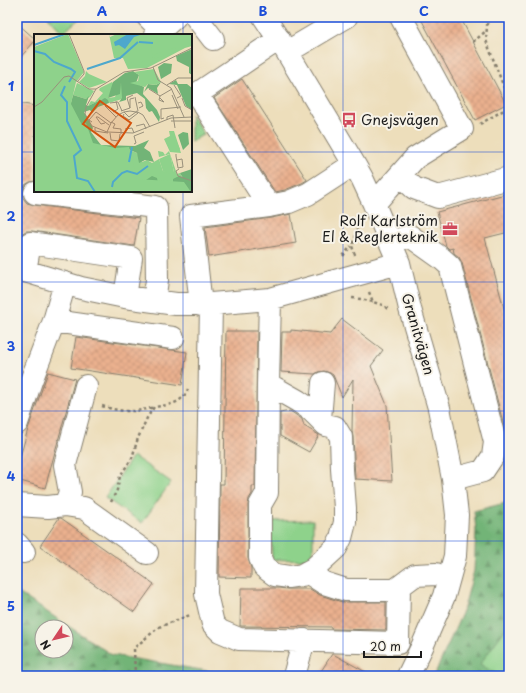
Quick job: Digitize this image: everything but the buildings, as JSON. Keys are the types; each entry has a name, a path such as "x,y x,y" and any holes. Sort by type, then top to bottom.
{"street":[{"path":"196,17 213,39"},
{"name":"Granitvägen","path":"264,17 283,45 354,164 374,204 399,263 410,309 439,408 453,479 457,515 455,556 444,596 408,676"},
{"path":"374,204 402,168 415,158 462,129 401,17"},
{"path":"269,206 197,94 283,45 337,27"},
{"path":"354,164 308,194 289,202 191,216 206,304 206,594 213,624 220,631 239,639 398,643 399,587"},
{"path":"402,168 414,188 438,197 509,178"},
{"path":"35,193 156,207 157,280 154,301"},
{"path":"390,242 410,236 450,266 495,442 493,456 483,471 453,479"},
{"path":"125,297 130,258 30,243 21,269 81,288 125,297 176,304 206,304 270,299 399,263"},
{"path":"17,423 26,370 54,321 65,283"},
{"path":"268,384 311,410 326,425 335,427 341,437 345,522 341,538 336,548 313,568 302,575 289,577 275,575 264,567 260,558 260,505 267,493 268,384 270,299"},
{"path":"54,321 173,338"},
{"path":"320,419 323,383"},
{"path":"64,505 70,492 65,465 84,393"},
{"path":"17,505 48,507 64,505 84,508 147,552"},
{"path":"307,572 324,583 346,590 395,590 416,574 436,574"},
{"path":"294,676 304,640"}],"path":[{"path":"488,17 486,40 509,101"},
{"path":"473,42 486,30"},
{"path":"462,129 477,126 509,107"},
{"path":"84,393 114,410 129,412 178,402 186,395 189,386"},
{"path":"99,518 111,502 117,490 120,476 132,458 138,438 154,407"},
{"path":"135,676 134,648 159,627 189,616 210,612"}],"green space":[{"path":"48,17 81,17 63,33"},
{"path":"192,116 204,134 192,141"},
{"path":"133,456 171,482 142,523 105,498"},
{"path":"509,502 509,676 434,676 463,611 474,571 476,530 474,511"},
{"path":"313,520 313,559 272,560 271,521"},
{"path":"17,592 58,619 34,619 34,659 74,659 74,630 112,655 237,676 17,676"},
{"path":"509,624 509,676 499,676 480,664"}],"place":[{"name":"Gnejsvägen","path":"349,120"},
{"name":"Rolf Karlström El & Reglerteknik","path":"450,229"}]}
